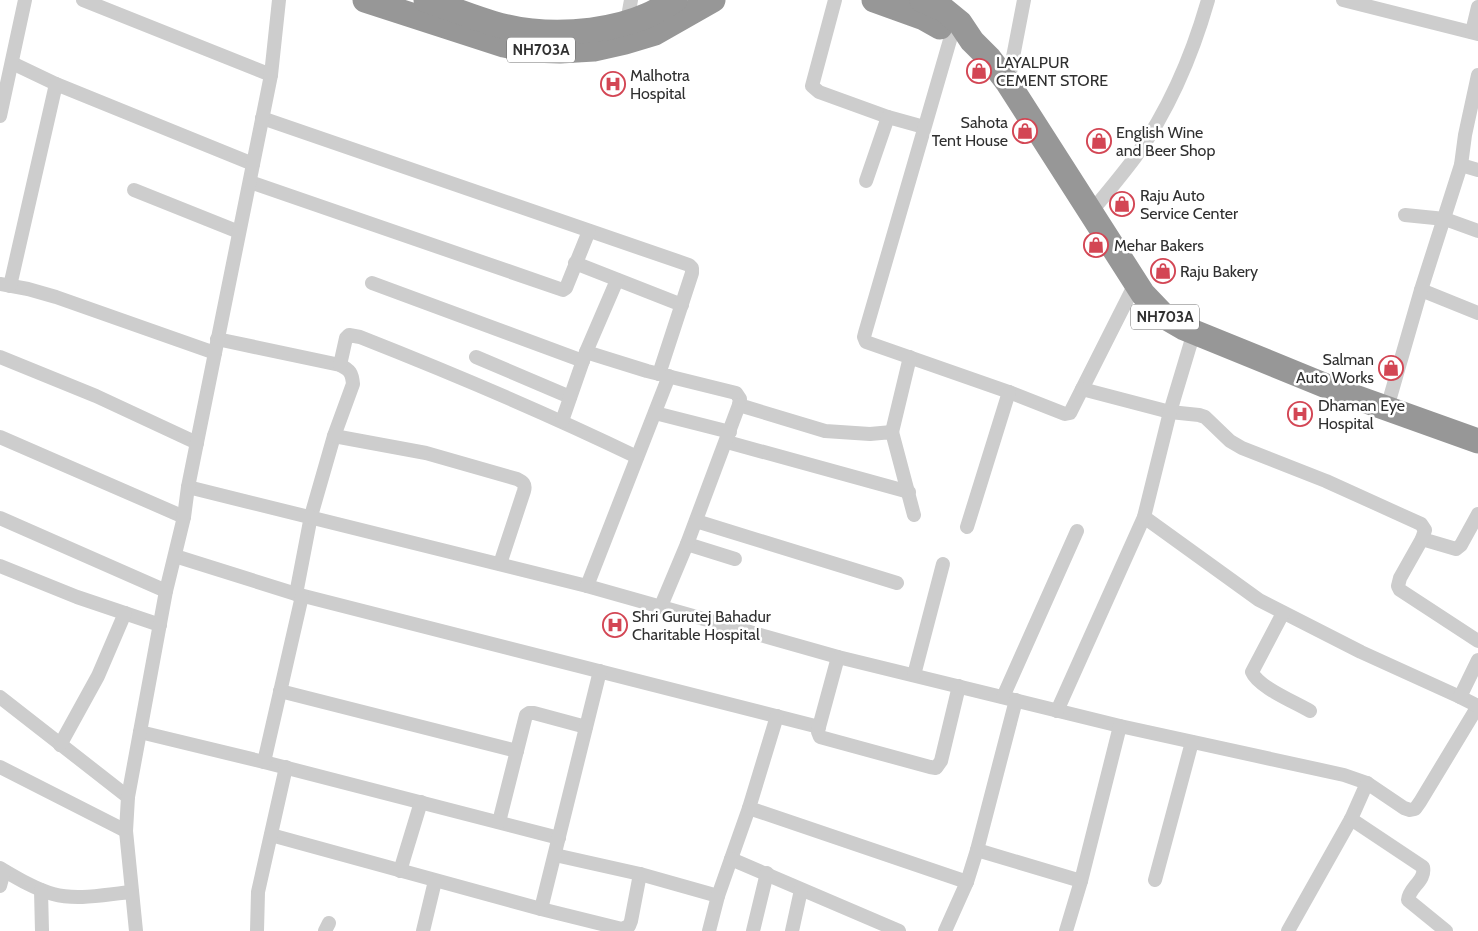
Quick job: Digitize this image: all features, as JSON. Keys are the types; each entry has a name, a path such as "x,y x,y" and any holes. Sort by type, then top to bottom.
{"highway":[{"name":"NH703A","path":"365,0 504,45 529,50 560,51 594,49 655,33 713,0"},
{"name":"NH703A","path":"426,0 455,4 494,22 531,31 560,32 591,30 629,11 648,15 675,0"},
{"name":"NH703A","path":"874,0 924,18 962,37 989,58 1008,83 1143,294 1165,317 1194,332 1341,392 1478,441"},
{"name":"NH703A","path":"922,0 943,8 960,23 962,37"}],"street":[{"path":"0,116 25,0"},
{"path":"82,0 271,75"},
{"path":"136,931 126,831 128,797 166,591 184,517 188,486 271,75 279,0"},
{"path":"835,0 812,86 819,92 888,117 924,127"},
{"path":"1008,83 1024,0"},
{"path":"1091,212 1136,156 1172,97 1198,35 1208,0"},
{"path":"1343,0 1475,33 1478,8"},
{"path":"962,37 924,127 864,337 866,342 1065,414 1070,413 1136,282"},
{"path":"12,63 56,84 254,164"},
{"path":"1387,408 1421,290 1471,137 1478,75"},
{"path":"56,84 5,286 56,296 216,346 340,365 349,370 352,376 353,384 334,436 311,516 299,595 264,762"},
{"path":"866,181 888,117"},
{"path":"262,118 689,265 692,268 655,413 587,586"},
{"path":"1461,165 1478,170"},
{"path":"250,182 556,289 563,290 566,288 589,231"},
{"path":"134,190 239,232"},
{"path":"1405,215 1445,219 1478,231"},
{"path":"575,263 682,305"},
{"path":"562,421 585,356 617,280"},
{"path":"372,283 585,356 736,393 740,399 739,405 728,437 661,606"},
{"path":"1421,290 1478,313"},
{"path":"1057,711 1144,517 1170,412 1194,332"},
{"path":"340,365 346,338 349,335 360,337 463,378 562,421 637,457"},
{"path":"0,357 96,396 198,443"},
{"path":"476,357 570,397"},
{"path":"910,357 892,432 914,515"},
{"path":"1082,390 1170,412 1205,417 1230,441 1242,448 1326,481 1421,524 1425,530 1422,539 1400,578 1398,586 1400,590 1478,641"},
{"path":"967,527 1008,392"},
{"path":"739,405 825,431 870,434 892,432"},
{"path":"655,413 908,492"},
{"path":"334,436 426,453 517,479 524,483 524,491 500,564"},
{"path":"0,437 184,517"},
{"path":"188,486 587,586 838,657 1120,726 1357,779 1404,808 1415,809 1478,706 1361,652 1259,600 1144,517"},
{"path":"1422,539 1450,549 1459,548 1478,514"},
{"path":"0,518 166,591"},
{"path":"696,521 897,583"},
{"path":"945,931 967,882 977,850 1009,698 1077,531"},
{"path":"687,544 735,559"},
{"path":"175,556 299,595 819,727"},
{"path":"914,675 943,564"},
{"path":"0,566 77,596 160,625"},
{"path":"60,745 98,676 125,613"},
{"path":"1283,613 1252,672 1254,677 1261,683 1310,710"},
{"path":"838,657 819,727 820,737 936,768 941,760 959,686"},
{"path":"1460,697 1478,660"},
{"path":"541,910 600,671"},
{"path":"280,692 517,751"},
{"path":"0,697 128,797"},
{"path":"499,822 525,718 530,713 586,727"},
{"path":"709,931 718,896 749,808 777,716"},
{"path":"1066,931 1081,881 1120,726"},
{"path":"140,732 286,767 559,838"},
{"path":"1155,880 1192,742"},
{"path":"0,767 126,831"},
{"path":"256,931 258,892 286,767"},
{"path":"1288,931 1351,819 1366,783"},
{"path":"400,871 421,802"},
{"path":"749,808 967,882"},
{"path":"1351,819 1423,867 1424,873 1410,892 1408,900 1446,931"},
{"path":"271,835 541,910 622,929 626,928 631,921 640,874"},
{"path":"977,850 1081,881"},
{"path":"555,855 640,874 718,896"},
{"path":"731,858 899,931"},
{"path":"0,886 2,870 55,895 78,897 132,892"},
{"path":"753,931 767,873"},
{"path":"423,931 435,881"},
{"path":"41,890 42,931"},
{"path":"792,931 801,890"}],"place":[{"name":"LAYALPUR CEMENT STORE","path":"979,71"},
{"name":"Malhotra Hospital","path":"613,84"},
{"name":"Sahota Tent House","path":"1025,131"},
{"name":"English Wine and Beer Shop","path":"1099,141"},
{"name":"Raju Auto Service Center","path":"1122,204"},
{"name":"Mehar Bakers","path":"1096,245"},
{"name":"Raju Bakery","path":"1163,271"},
{"name":"Salman Auto Works","path":"1391,368"},
{"name":"Dhaman Eye Hospital","path":"1300,414"},
{"name":"Shri Gurutej Bahadur Charitable Hospital","path":"615,625"}]}
